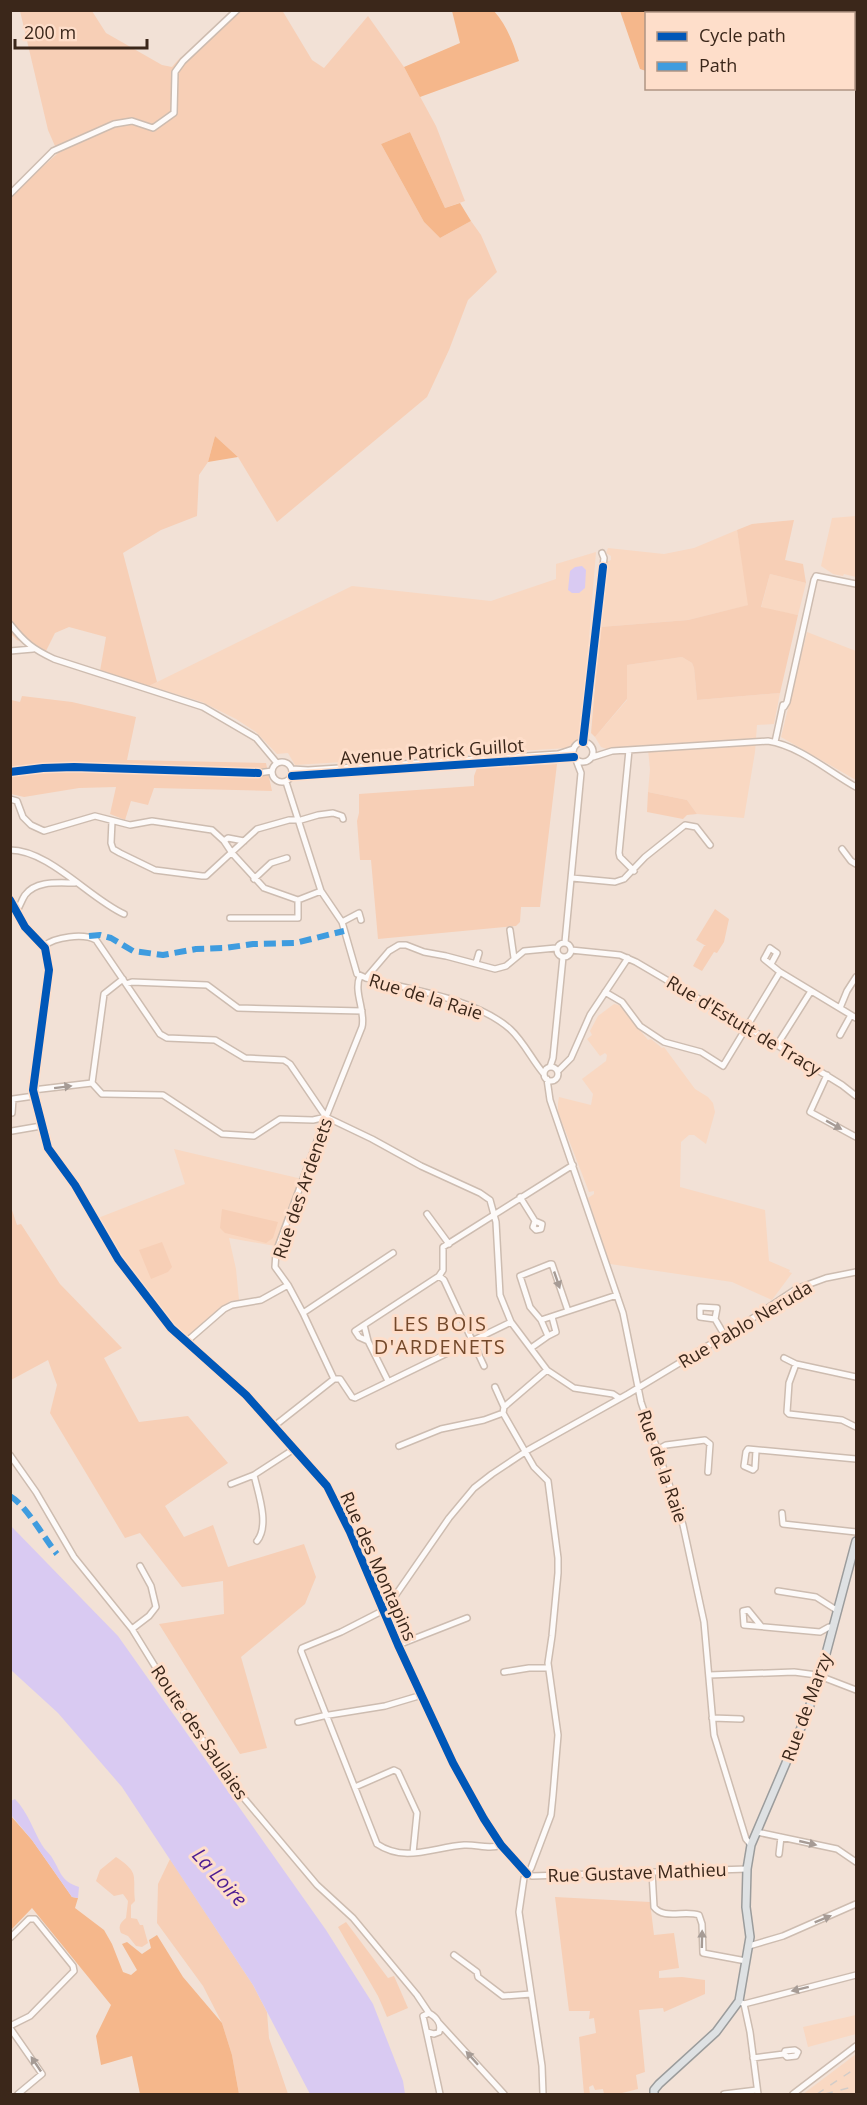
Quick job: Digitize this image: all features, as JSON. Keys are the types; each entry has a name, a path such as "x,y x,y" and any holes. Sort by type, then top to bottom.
{"main road":[{"name":"Rue de Marzy","path":"742,2003 750,1937 746,1907 747,1869 751,1845 806,1716 820,1676 854,1558 856,1541"},
{"path":"654,2092 716,2032 742,2003"}],"street":[{"path":"10,194 53,151 114,124 132,121 153,128 174,112 175,72 183,61 237,10"},
{"path":"583,742 604,558 602,554"},
{"path":"775,742 815,574 856,584"},
{"path":"10,624 24,642 33,649 72,665 202,707 256,738 277,763"},
{"path":"12,651 24,642"},
{"path":"12,651 33,649"},
{"path":"565,942 581,773 573,749 577,744 583,742 602,750 612,751 757,741 775,742 856,787"},
{"path":"581,773 594,751 591,745"},
{"name":"Avenue Patrick Guillot","path":"292,769 308,770 558,754 573,749"},
{"path":"629,750 619,853 633,871"},
{"path":"575,759 582,762 612,751"},
{"name":"Avenue Patrick Guillot","path":"292,776 575,759"},
{"path":"272,773 278,782 286,782 292,776 292,769 286,762 277,763"},
{"path":"272,773 277,763"},
{"path":"10,772 74,766 272,773"},
{"name":"Rue de la Raie","path":"286,782 321,891 342,922 354,968 363,977 458,1002 484,1012 498,1020 518,1037 538,1065"},
{"path":"10,799 17,801 27,821 44,831 95,816 130,825 152,821 212,830 264,888 298,900 321,891"},
{"path":"112,821 110,840 113,849 155,870 206,876 256,829 333,813 342,816 343,819"},
{"path":"572,879 615,882 624,879 645,857 685,825 696,827 710,845"},
{"path":"224,841 228,838 244,842"},
{"path":"842,849 856,864"},
{"path":"10,850 20,850 38,857 124,914"},
{"path":"254,879 271,863 286,858"},
{"path":"16,912 27,892 36,887 50,883 78,884"},
{"path":"10,900 25,927 44,946 48,942 77,936 89,936 96,940 160,1035 167,1038 215,1040 245,1058 284,1060 290,1064 326,1117 421,1166 486,1196 493,1207 496,1222 500,1295 511,1322 547,1370 574,1388 614,1394 619,1398"},
{"path":"230,918 298,918 298,900"},
{"path":"342,922 360,913 361,920"},
{"path":"510,930 514,958"},
{"path":"363,977 389,951 402,945 495,969 506,966 520,953 556,948 560,943 565,942"},
{"path":"565,942 571,950"},
{"name":"Rue des Montapins","path":"44,946 50,975 34,1071 34,1093 48,1148 75,1185 118,1259 171,1328 246,1395 327,1486 350,1532 398,1645 453,1763 501,1845 526,1874"},
{"path":"556,948 559,955 563,957 571,950"},
{"path":"550,1071 571,1058 590,1015 626,957 571,950"},
{"path":"476,963 479,953"},
{"name":"Rue de la Raie","path":"563,957 549,1092 623,1313 641,1402 683,1525 704,1622 714,1735 746,1839 751,1845"},
{"name":"Rue d'Estutt de Tracy","path":"626,957 777,1045 856,1096"},
{"path":"771,964 780,972 854,1017 840,1035"},
{"path":"605,992 622,1002 640,1026 664,1042 701,1052 723,1066 780,972"},
{"name":"Rue des Ardenets","path":"186,1342 224,1309 232,1305 261,1300 288,1285 275,1267 276,1252 362,1027 364,1020 358,983 363,977"},
{"path":"840,1008 856,977"},
{"path":"326,1117 313,1120 280,1119 254,1136 222,1134 163,1095 102,1094 92,1083 104,994 124,981 207,985 238,1008 362,1011"},
{"path":"777,1045 811,991"},
{"path":"538,1065 553,1058"},
{"path":"538,1065 558,1075 549,1092"},
{"path":"550,1071 554,1080"},
{"path":"827,1076 810,1112 856,1137"},
{"path":"12,1113 13,1099 92,1083"},
{"path":"12,1131 41,1126"},
{"path":"368,1341 355,1331 439,1276 443,1270 443,1247 573,1165"},
{"path":"520,1197 535,1221"},
{"path":"427,1214 448,1244"},
{"path":"303,1313 393,1253"},
{"path":"548,1336 541,1320 530,1307 520,1276 552,1264 568,1311"},
{"name":"Rue Pablo Neruda","path":"383,1611 449,1518 472,1491 492,1474 525,1451 628,1394 725,1336 804,1285 845,1272 856,1272"},
{"path":"439,1276 444,1280 484,1366"},
{"path":"288,1285 334,1379"},
{"path":"541,1320 617,1295"},
{"path":"531,1348 556,1332 552,1317"},
{"path":"715,1319 725,1336"},
{"path":"273,1427 334,1379 339,1379 352,1398 355,1398 511,1322"},
{"path":"364,1326 368,1341 388,1381"},
{"path":"784,1358 796,1364 856,1377"},
{"path":"796,1364 788,1395 787,1413 842,1420 856,1426"},
{"path":"399,1446 441,1429 484,1420 503,1410 547,1370"},
{"path":"495,1388 503,1410 534,1467 548,1481 557,1550 558,1573 548,1668 558,1736 552,1809 531,1868 526,1874 519,1906 542,2066 543,2094"},
{"path":"628,1394 641,1402"},
{"path":"657,1450 666,1445 705,1440 710,1444 708,1472"},
{"path":"231,1484 254,1475 294,1449"},
{"path":"756,1450 856,1459"},
{"name":"Route des Saulaies","path":"10,1455 36,1492 74,1557 132,1629 232,1784 317,1885 353,1918 413,1991 426,2014"},
{"path":"254,1475 262,1514 262,1535 257,1541"},
{"path":"782,1513 783,1524 856,1532"},
{"path":"132,1629 149,1617 156,1607 151,1586 140,1566"},
{"path":"778,1591 816,1597 838,1611"},
{"path":"383,1611 302,1648 301,1651 377,1844 399,1854 425,1853 458,1845 470,1844 493,1848 501,1845"},
{"path":"398,1645 467,1618"},
{"path":"761,1626 818,1632 833,1627"},
{"path":"504,1672 548,1668"},
{"path":"709,1675 794,1672 820,1676 856,1690"},
{"path":"298,1722 326,1715 385,1706 422,1695"},
{"path":"712,1718 741,1719"},
{"path":"355,1787 394,1770 398,1772 417,1813 413,1853"},
{"path":"757,1832 837,1850 856,1862"},
{"path":"779,1854 781,1837"},
{"name":"Rue Gustave Mathieu","path":"526,1874 747,1869"},
{"path":"652,1872 654,1907 657,1911 699,1915 702,1924 703,1953 746,1961"},
{"path":"749,1946 783,1936 856,1904"},
{"path":"10,1938 29,1919 35,1919 74,1966 72,1974 30,2016 10,2027 42,2074 18,2094"},
{"path":"454,1956 477,1972 478,1977 503,1996 531,1994"},
{"path":"724,2094 757,2092 742,2003 856,1975"},
{"path":"426,2014 439,2023 504,2094"},
{"path":"426,2014 440,2094"},
{"path":"431,2033 438,2032 439,2023"},
{"path":"793,2094 856,2046"},
{"path":"753,2058 784,2054"},
{"path":"646,2094 654,2092"}],"shaded area":[{"path":"282,10 312,60 324,68 368,16 404,67 436,126 465,201 445,208 410,132 381,144 424,222 440,238 471,221 481,235 497,272 468,300 449,350 427,397 277,522 238,457 215,436 208,462 199,475 197,516 161,530 123,553 157,682 149,686 100,671 106,637 69,627 55,633 46,651 17,640 11,634 10,196 58,153 48,130 20,11 92,11 106,33 162,65 172,67 240,11"},
{"path":"620,10 689,11 645,12 645,71 640,69"},
{"path":"452,11 494,11 509,34 519,61 420,97 404,67 460,43"},
{"path":"410,132 445,208 460,203 471,221 440,238 424,222 381,144"},
{"path":"215,436 238,457 208,462"},
{"path":"856,516 856,577 833,574 821,566 832,518"},
{"path":"794,520 785,560 803,564 806,583 770,574 761,607 798,615 780,693 697,700 694,668 692,663 682,657 627,665 627,699 595,737 591,733 600,627 688,620 748,605 737,530 752,524"},
{"path":"737,530 749,605 688,620 600,627 606,562 611,560 611,556 606,553 608,548 664,554 694,548"},
{"path":"596,552 581,738 567,748 295,765 288,753 277,754 256,732 236,719 202,702 149,686 352,586 491,601 556,579 556,564"},
{"path":"770,574 806,583 798,615 761,608"},
{"path":"807,632 856,651 856,780 781,737"},
{"path":"682,657 692,663 694,668 697,700 780,693 774,724 757,725 744,818 697,814 687,800 648,792 650,769 648,749 612,751 601,747 595,737 627,700 627,665"},
{"path":"22,696 72,702 136,717 127,760 266,763 272,791 154,788 148,805 131,801 125,820 110,814 116,787 79,788 24,797 11,794 11,700 20,702"},
{"path":"557,764 540,907 521,907 520,922 516,926 378,939 371,860 360,860 357,821 359,794 474,786 477,768"},
{"path":"648,792 687,800 697,814 687,815 683,819 647,812"},
{"path":"715,909 729,919 724,942 717,953 714,952 702,971 693,966 706,946 696,940"},
{"path":"614,1004 619,1005 648,1040 651,1039 662,1048 664,1047 695,1089 713,1103 715,1112 706,1144 694,1135 689,1135 681,1142 680,1187 765,1210 769,1261 792,1273 772,1300 732,1282 610,1264 588,1198 594,1194 594,1191 589,1192 558,1112 558,1103 559,1097 591,1105 593,1094 582,1079 606,1061 607,1055 605,1053 600,1056 587,1039 592,1035 590,1031 598,1016"},
{"path":"174,1149 302,1179 275,1246 229,1238 236,1269 239,1300 230,1301 190,1335 185,1335 173,1324 120,1258 98,1218 185,1184"},
{"path":"10,1204 17,1225 21,1224 60,1284 122,1348 104,1358 139,1422 188,1416 228,1463 165,1506 184,1537 213,1525 228,1567 304,1544 316,1577 305,1604 241,1657 267,1748 240,1754 159,1624 224,1614 223,1581 182,1587 140,1533 125,1538 50,1413 57,1385 48,1360 11,1380"},
{"path":"222,1209 278,1222 273,1238 266,1243 225,1233 220,1228"},
{"path":"162,1242 172,1267 168,1272 151,1279 139,1250"},
{"path":"10,1815 32,1840 72,1897 78,1898 75,1908 104,1930 123,1972 131,1975 137,1970 122,1944 127,1942 142,1954 151,1948 149,1940 157,1935 183,1977 222,2023 232,2055 239,2094 140,2094 132,2056 101,2065 96,2036 111,2005 32,1908 11,1930"},
{"path":"116,1857 129,1867 134,1876 135,1901 131,1905 131,1918 137,1919 140,1925 143,1925 148,1943 142,1947 136,1946 128,1936 120,1931 120,1925 126,1918 128,1901 123,1894 114,1896 96,1881 100,1870"},
{"path":"170,1859 253,1985 267,2012 269,2038 288,2094 239,2094 232,2055 222,2023 203,1986 157,1923 158,1884"},
{"path":"555,1897 650,1902 654,1935 674,1933 679,1968 659,1971 659,1978 682,1977 705,1980 705,1994 664,2012 663,2008 639,2010 645,2072 636,2075 638,2089 618,2094 604,2094 603,2089 595,2090 593,2085 589,2087 590,2094 584,2094 579,2037 596,2033 594,2018 589,2019 590,2011 569,2011"},
{"path":"346,1922 388,1978 394,1976 408,2008 387,2017 378,1996 338,1927"},
{"path":"856,2015 856,2034 808,2047 803,2027"},
{"path":"856,2054 856,2094 803,2094 831,2073"}],"water":[{"path":"582,566 586,570 585,588 579,593 572,593 568,590 570,571"},
{"name":"La Loire","path":"11,1526 118,1636 326,1930 373,2004 403,2081 405,2094 310,2094 253,1985 122,1787 58,1713 11,1670"},
{"path":"15,1799 24,1810 62,1875 68,1882 79,1887 78,1898 72,1897 32,1840 11,1815 11,1801"}],"railway":[{"path":"817,2094 856,2068"},
{"path":"825,2094 856,2086"}],"marked path":[{"path":"89,936 100,935 111,938 133,951 163,955 196,949 295,943 344,931"},
{"path":"10,1496 28,1514 57,1554"}],"cycle path":[{"path":"583,742 603,567"},
{"path":"292,776 574,757"},
{"path":"10,772 74,767 258,773"},
{"path":"10,900 25,927 45,948 49,970 33,1090 48,1148 75,1185 118,1259 171,1328 246,1395 327,1486 350,1532 398,1645 453,1763 501,1845 527,1874"}],"district":[{"name":"LES BOIS D'ARDENETS","path":"440,1334"}]}
